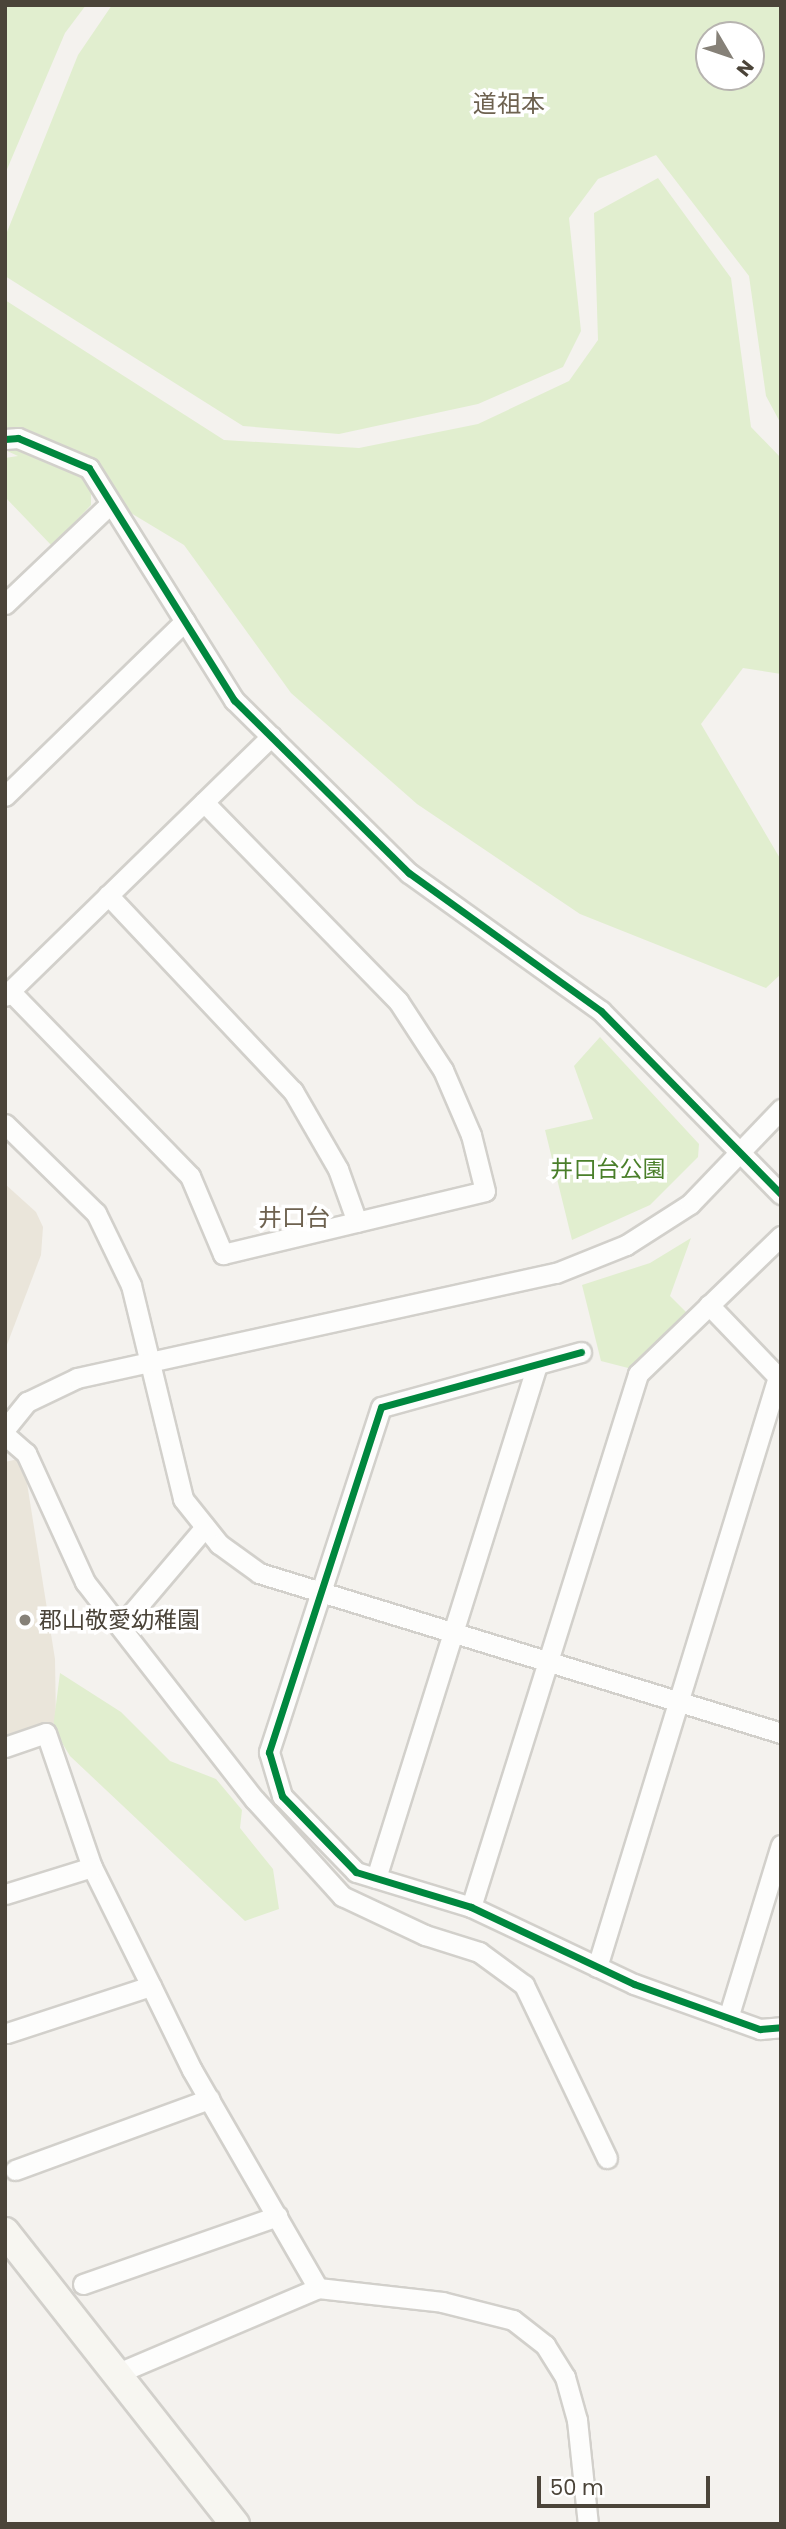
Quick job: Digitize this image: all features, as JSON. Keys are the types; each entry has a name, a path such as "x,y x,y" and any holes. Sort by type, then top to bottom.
{"street":[{"path":"5,439 18,438 89,468 234,700 409,873 601,1011 781,1194"},
{"path":"5,604 111,502"},
{"path":"5,796 185,621"},
{"path":"204,802 398,1001 443,1070 471,1135 485,1191 223,1254 190,1176 8,994 271,736"},
{"path":"108,895 293,1091 338,1170 357,1222"},
{"path":"5,1429 27,1402 76,1378 556,1273 626,1245 690,1204 781,1109"},
{"path":"5,1124 96,1213 131,1285 147,1362 183,1499 219,1544 259,1573 781,1733"},
{"path":"471,1907 638,1374 781,1236"},
{"path":"597,1967 778,1377 709,1305"},
{"path":"581,1353 381,1407 269,1752 282,1796 356,1872 471,1907 597,1967 728,2018 760,2029 781,2028"},
{"path":"376,1878 451,1632 537,1365"},
{"path":"5,1435 26,1453 85,1582 255,1800 342,1896 425,1935 479,1952 524,1985 607,2158"},
{"path":"121,1626 205,1527"},
{"path":"5,1747 46,1733 92,1867 209,2099 318,2288"},
{"path":"728,2018 781,1845"},
{"path":"5,1894 92,1867"},
{"path":"7,2033 151,1986"},
{"path":"15,2170 209,2099"},
{"path":"83,2284 277,2216"},
{"path":"5,2232 235,2524"},
{"path":"118,2373 318,2288 442,2302 513,2320 545,2345 565,2377 577,2420 589,2524"}],"shaded area":[{"path":"5,1184 36,1212 43,1227 41,1255 5,1350"},
{"path":"23,1458 55,1659 56,1722 5,1741 5,1462"}],"green space":[{"path":"5,5 86,5 65,33 5,174"},
{"path":"112,5 781,5 781,424 766,396 749,276 656,155 598,179 569,218 581,331 563,367 478,404 339,434 243,426 5,276 5,237 78,55"},
{"path":"658,178 731,278 751,427 781,458 781,674 743,668 701,724 781,860 781,974 766,988 580,914 417,804 291,693 184,545 91,489 91,505 52,546 5,497 5,458 18,456 5,450 5,300 224,440 359,448 478,424 569,381 598,340 594,213"},
{"name":"井口台公園","path":"600,1037 699,1144 698,1157 650,1205 572,1240 545,1130 593,1119 574,1066"},
{"path":"691,1238 670,1296 688,1314 632,1369 601,1361 582,1285 650,1263"},
{"path":"60,1673 121,1712 170,1761 216,1779 242,1810 240,1828 273,1869 279,1909 245,1921 70,1756 53,1728"}],"cycle path":[{"path":"5,439 18,438 89,468 234,700 409,873 601,1011 781,1194"},
{"path":"581,1352 381,1407 269,1752 282,1796 356,1872 471,1907 634,1984 760,2029 781,2027"}],"place":[{"name":"郡山敬愛幼稚園","path":"25,1620"}],"district":[{"name":"道祖本","path":"509,104"},
{"name":"井口台","path":"294,1218"}]}
